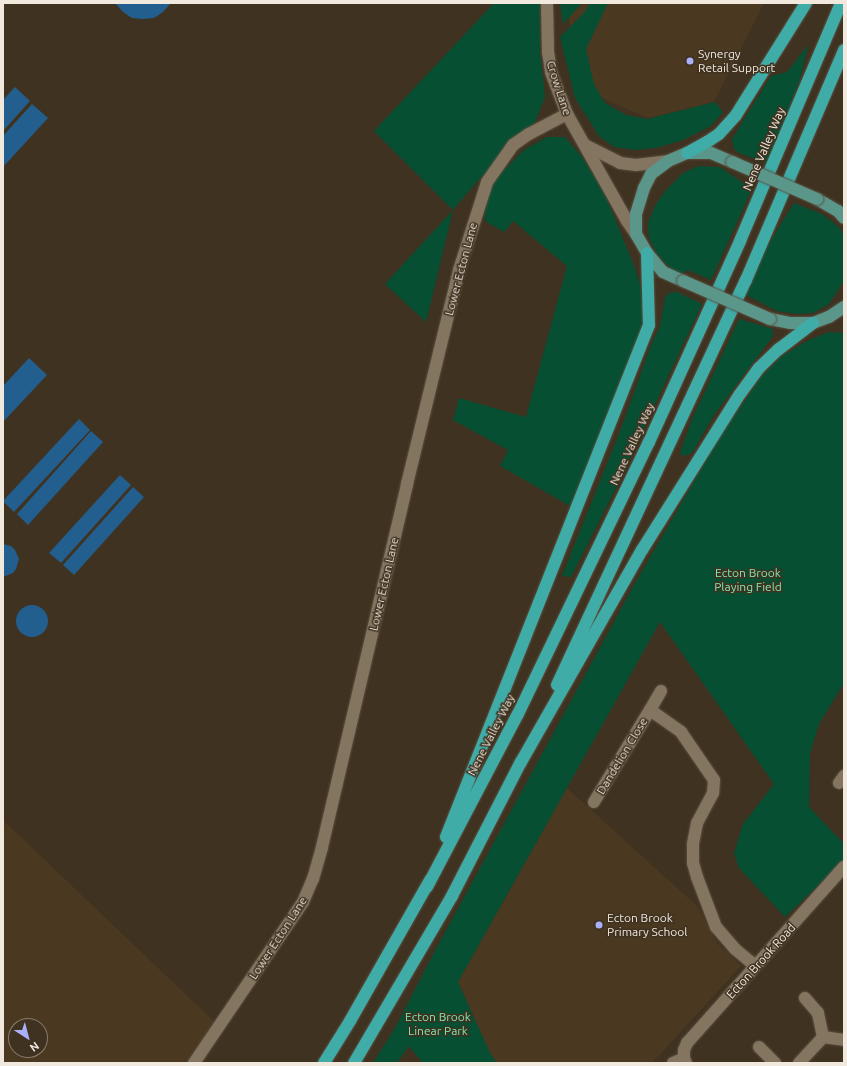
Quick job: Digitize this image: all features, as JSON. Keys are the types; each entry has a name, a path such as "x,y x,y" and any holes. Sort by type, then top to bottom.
{"highway":[{"path":"687,153 719,134 736,115 806,3"},
{"name":"Nene Valley Way","path":"427,887 524,700 649,442 740,241 841,3"},
{"path":"354,1063 452,896 521,762 746,280 844,50"},
{"path":"324,1063 350,1021 427,887 649,325 647,253"},
{"path":"521,762 642,550 740,394 759,368 779,348 813,323"}],"main road":[{"path":"844,218 838,212 817,199 711,153 687,153 668,161 651,174 644,188 636,214 636,234 647,253 663,272 683,281 770,319 790,323 813,323 829,317 844,307"},
{"path":"829,317 844,319"}],"street":[{"name":"Crow Lane","path":"547,3 548,52 551,72 567,114 627,221 636,234"},
{"name":"Lower Ecton Lane","path":"194,1063 303,902 313,879 322,847 408,476 459,270 487,182 513,145 529,134 567,114"},
{"path":"585,145 620,163 636,164 668,161"},
{"name":"Dandelion Close","path":"594,802 661,691"},
{"name":"Dandelion Close","path":"650,710 681,732 713,776 715,784 713,793 697,823 693,844 694,863 701,890 716,927 735,949 755,966"},
{"name":"Ecton Brook Road","path":"681,1061 687,1043 844,867"},
{"path":"805,998 818,1013 823,1038"},
{"path":"823,1038 844,1040"},
{"path":"799,1063 823,1038"},
{"path":"759,1048 774,1063"}],"shaded area":[{"path":"567,3 764,3 714,102 648,118 590,93 573,51"},
{"name":"Ecton Brook Primary School","path":"567,788 698,907 717,943 741,966 652,1063 497,1063 490,1053 458,982"},
{"path":"3,820 223,1030 199,1063 3,1063"}],"green space":[{"path":"494,3 540,3 540,51 545,97 535,122 475,184 453,210 374,131"},
{"path":"560,3 582,3 563,24"},
{"path":"590,3 608,3 586,49 594,84 605,103 626,115 647,119 715,102 723,112 711,126 683,140 656,148 635,150 614,147 599,136 575,98 560,37 584,13"},
{"path":"808,45 800,80 766,163 739,153 734,149 732,139 771,76 787,72"},
{"path":"547,137 565,137 583,158 606,197 633,263 642,290 644,321 614,408 593,458 570,506 500,466 508,450 453,420 459,398 526,417 567,266 513,221 504,232 485,221 485,199 499,175 524,150"},
{"path":"698,166 720,167 752,189 711,280 688,270 680,275 668,266 657,254 649,238 648,222 656,204 667,189 683,173"},
{"path":"794,203 822,214 840,228 844,237 844,279 829,304 813,313 797,314 777,311 746,295 768,245"},
{"path":"453,210 426,322 385,284"},
{"path":"677,292 702,304 614,492 571,577 562,576 621,429 651,345 660,326 665,298 669,293"},
{"path":"739,319 773,329 773,336 714,415 692,453 683,456 680,453 692,419"},
{"name":"Ecton Brook Playing Field","path":"829,332 844,333 844,683 819,724 810,754 809,807 844,844 844,861 785,917 739,868 734,853 743,824 774,784 660,622 458,982 490,1053 497,1063 423,1063 409,1046 397,1063 373,1063 395,1028 438,945 634,585 718,440 761,377 782,356 807,341"}],"water":[{"path":"115,3 171,3 163,12 154,18 143,19 132,18 123,12"},
{"path":"15,87 30,101 3,131 3,100"},
{"path":"32,104 48,118 3,167 3,136"},
{"path":"29,358 47,375 3,422 3,386"},
{"path":"79,419 90,430 14,512 3,501"},
{"path":"91,431 103,442 28,525 17,514"},
{"path":"120,475 131,485 61,563 49,553"},
{"path":"133,487 144,497 74,575 63,565"},
{"path":"3,544 11,546 15,550 19,559 13,573 3,577"},
{"path":"29,605 35,605 44,609 48,621 44,633 35,637 29,637 20,633 16,624 16,618 20,609"}],"place":[{"name":"Synergy Retail Support","path":"690,61"},
{"name":"Ecton Brook Primary School","path":"599,925"}],"park label":[{"name":"Ecton Brook Linear Park","path":"438,1024"}]}
